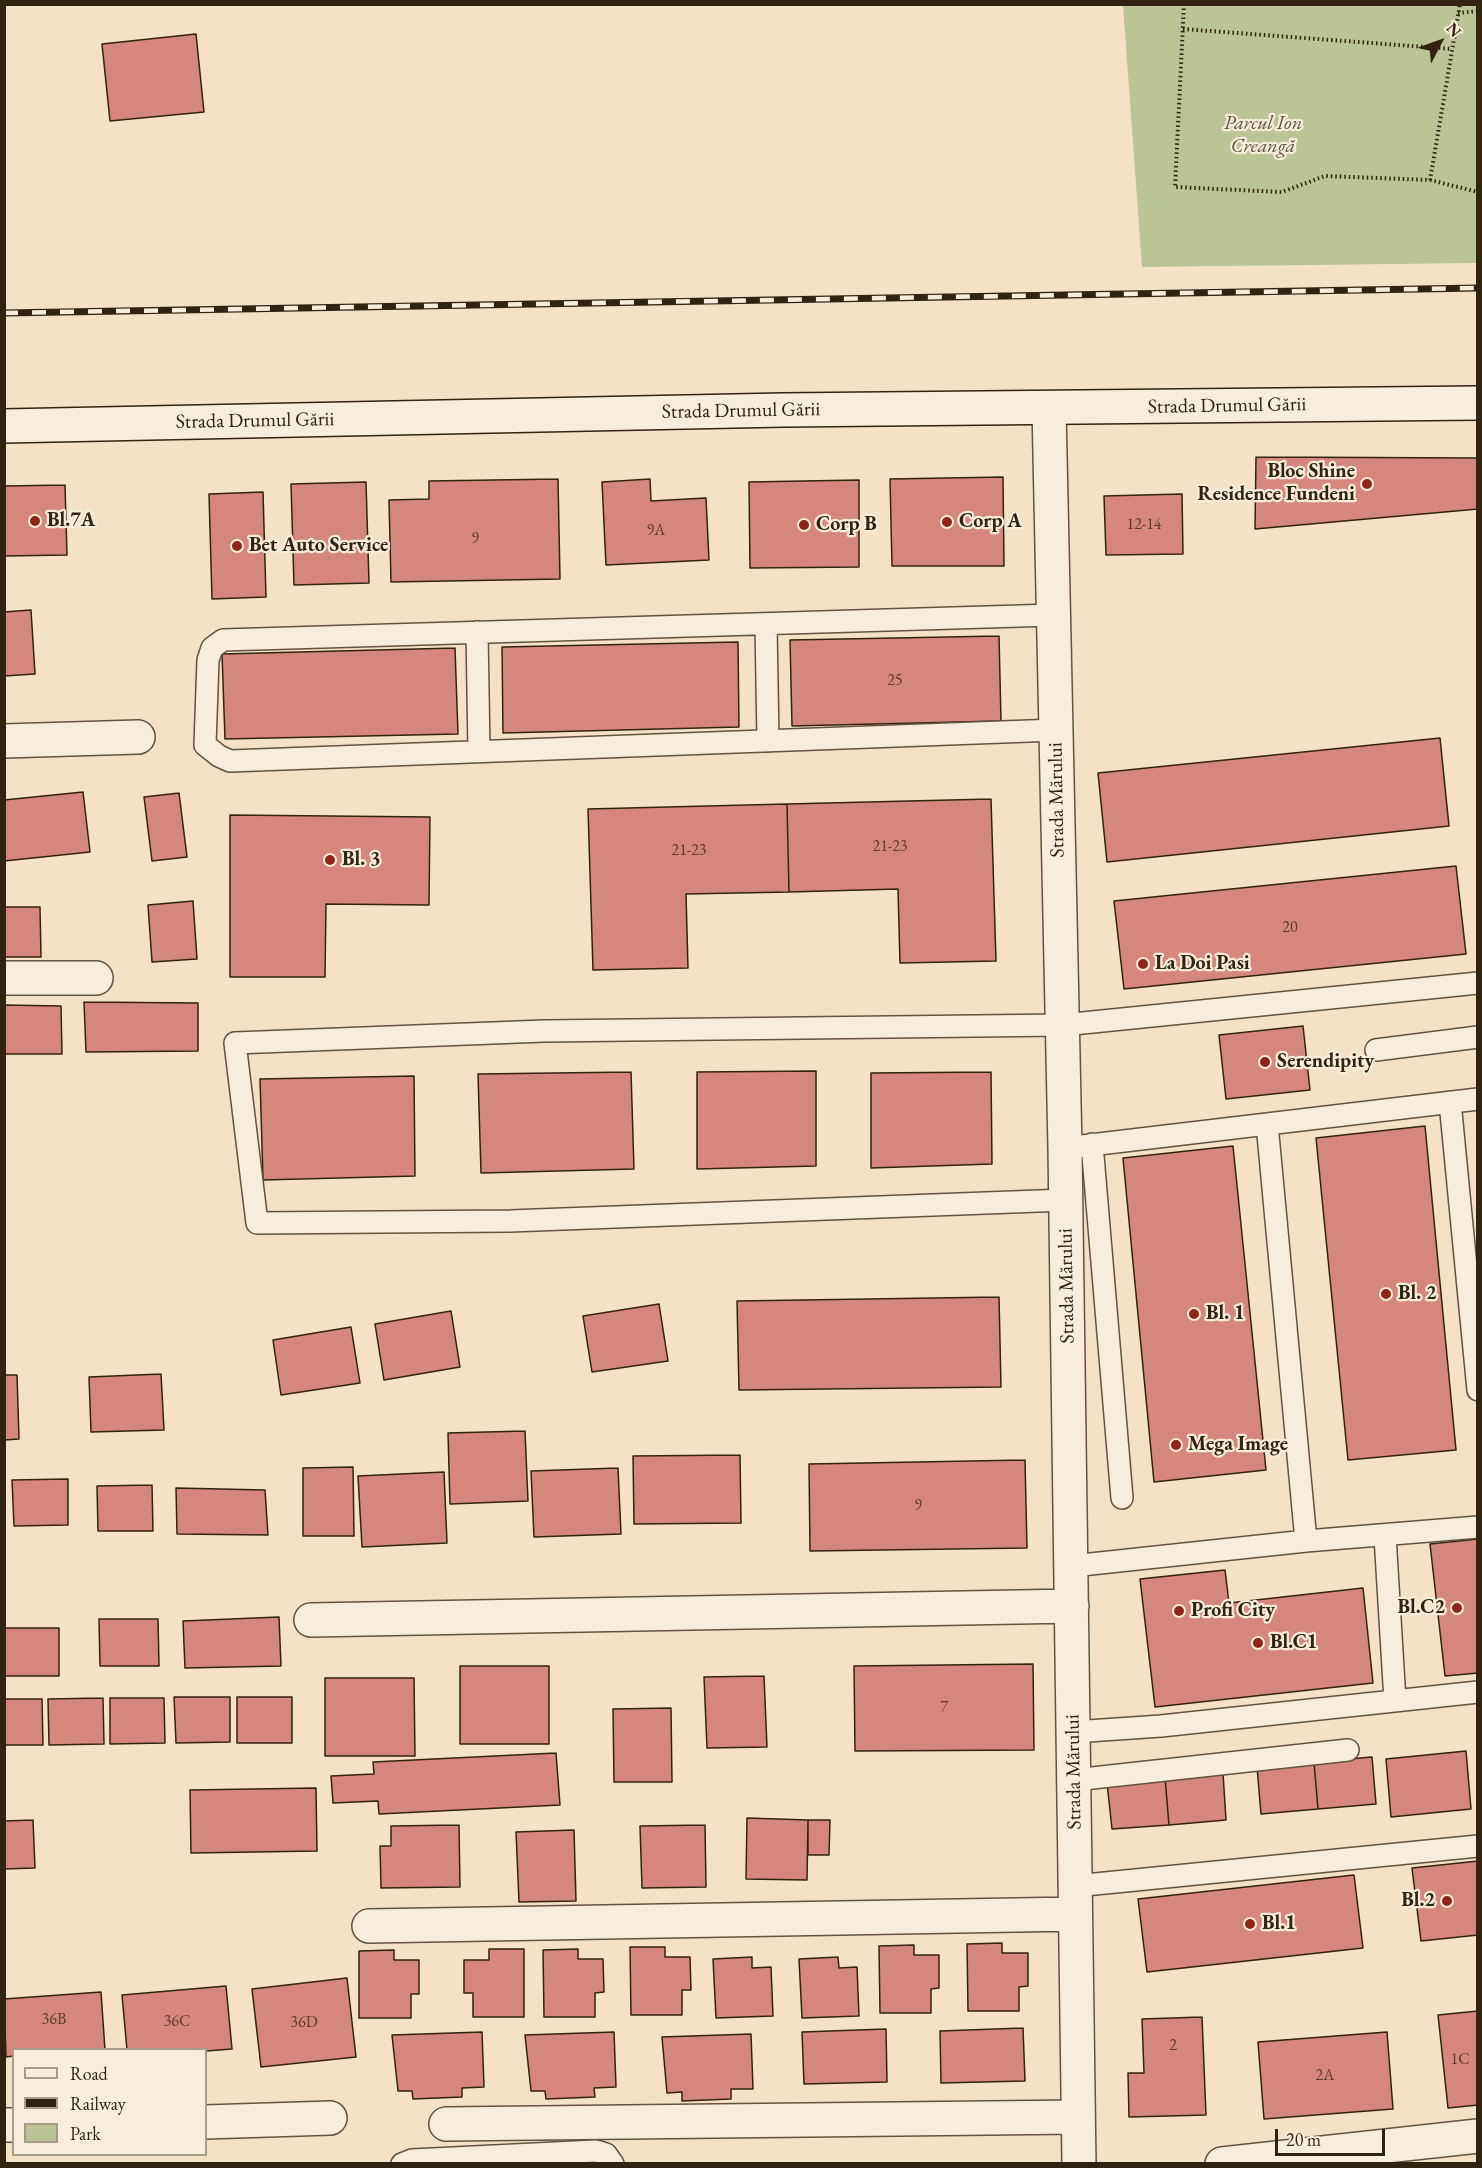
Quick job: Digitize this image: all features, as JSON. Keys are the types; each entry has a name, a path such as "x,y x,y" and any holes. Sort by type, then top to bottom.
{"street":[{"name":"Strada Drumul Gării","path":"4,426 783,410 1478,403"},
{"name":"Strada Mărului","path":"1049,408 1063,1025 1079,1146 1065,1200 1079,2163"},
{"path":"4,741 138,737"},
{"path":"4,978 96,978"},
{"path":"311,1620 1071,1606"},
{"path":"369,1926 1075,1900"},
{"path":"446,2124 1078,2117"},
{"path":"207,2122 330,2118"},
{"path":"1222,2163 1478,2136"}],"lane":[{"path":"1053,615 223,640 212,648 207,660 205,745 230,761 1056,730"},
{"path":"766,624 768,741"},
{"path":"477,632 479,752"},
{"path":"1065,1200 510,1221 257,1223 235,1043 555,1030 1063,1025 1478,983"},
{"path":"1376,1050 1478,1037"},
{"path":"1122,1498 1079,1146 1478,1099"},
{"path":"1450,1102 1478,1390"},
{"path":"1267,1124 1306,1541"},
{"path":"1072,1566 1306,1541 1478,1527"},
{"path":"1385,1536 1395,1701"},
{"path":"1073,1732 1161,1726 1478,1692"},
{"path":"1074,1780 1348,1750"},
{"path":"1075,1900 1478,1846"},
{"path":"402,2163 412,2160 596,2151 606,2154 613,2163"}],"path":[{"path":"1184,4 1175,188 1282,192 1325,176 1430,180 1478,192"},
{"path":"1430,180 1460,4"},
{"path":"1458,13 1478,11"},
{"path":"1183,29 1452,49"}],"green space":[{"name":"Parcul Ion Creangă","path":"1123,5 1477,5 1477,263 1142,267"}],"building":[{"path":"196,34 204,112 110,121 102,44"},
{"name":"Bloc Shine Residence Fundeni","path":"1256,457 1478,458 1478,509 1255,529"},
{"name":"Corp A","path":"1003,477 1004,566 892,566 890,479"},
{"path":"558,479 560,579 391,582 389,500 429,499 429,481"},
{"path":"650,479 651,501 706,498 709,560 606,565 602,482"},
{"name":"Corp B","path":"859,480 859,567 750,568 749,482"},
{"path":"366,482 369,583 294,585 291,484"},
{"name":"Bl.7A","path":"65,485 67,555 4,556 4,486"},
{"name":"Bet Auto Service","path":"263,492 266,597 212,599 209,494"},
{"path":"1182,494 1183,554 1106,555 1104,496"},
{"path":"31,610 35,674 4,676 4,612"},
{"path":"999,636 1001,721 792,726 790,640"},
{"path":"738,642 739,727 503,733 502,647"},
{"path":"455,648 458,734 225,739 222,654"},
{"path":"1440,738 1449,826 1107,862 1098,773"},
{"path":"83,792 90,852 4,861 4,800"},
{"path":"179,793 187,857 152,861 144,797"},
{"path":"991,799 996,961 900,963 898,889 789,892 787,804"},
{"path":"787,804 789,892 686,894 688,968 593,970 588,809"},
{"name":"Bl. 3","path":"230,815 430,817 429,905 326,904 325,977 230,977"},
{"path":"1456,866 1466,954 1124,989 1114,901"},
{"path":"193,901 197,959 152,962 148,905"},
{"path":"4,907 40,907 41,957 4,957"},
{"path":"84,1002 198,1003 198,1051 86,1052"},
{"path":"4,1005 61,1006 62,1054 4,1054"},
{"name":"Serendipity","path":"1303,1026 1310,1090 1226,1099 1219,1035"},
{"path":"816,1071 816,1166 697,1169 697,1072"},
{"path":"631,1072 634,1169 481,1173 478,1074"},
{"path":"991,1072 992,1164 871,1168 871,1073"},
{"path":"414,1076 415,1176 263,1180 260,1079"},
{"name":"Bl. 2","path":"1425,1126 1456,1450 1348,1460 1316,1138"},
{"name":"Bl. 1","path":"1233,1146 1266,1470 1154,1482 1123,1158"},
{"path":"999,1297 1001,1387 739,1390 737,1301"},
{"path":"659,1304 668,1361 592,1372 583,1316"},
{"path":"451,1311 460,1367 384,1380 375,1324"},
{"path":"351,1327 360,1383 281,1395 273,1340"},
{"path":"161,1374 164,1430 91,1432 89,1377"},
{"path":"4,1375 17,1375 19,1439 4,1440"},
{"path":"525,1431 528,1501 450,1504 448,1433"},
{"path":"740,1455 741,1523 634,1524 633,1456"},
{"path":"1025,1460 1027,1548 810,1551 809,1464"},
{"path":"353,1467 354,1536 303,1536 303,1468"},
{"path":"618,1468 621,1534 534,1537 531,1471"},
{"path":"444,1472 447,1543 362,1547 358,1476"},
{"path":"68,1479 68,1525 14,1526 12,1480"},
{"path":"152,1485 153,1531 98,1531 97,1486"},
{"path":"176,1488 265,1490 268,1535 177,1534"},
{"name":"Bl.C2","path":"1478,1539 1478,1673 1445,1676 1430,1544"},
{"name":"Bl.C1","path":"1225,1570 1229,1603 1363,1588 1373,1683 1155,1707 1140,1579"},
{"path":"279,1617 281,1666 185,1668 183,1621"},
{"path":"99,1619 158,1619 159,1666 100,1666"},
{"path":"4,1628 59,1628 59,1676 4,1676"},
{"path":"1033,1664 1034,1750 855,1751 854,1666"},
{"path":"460,1666 549,1666 549,1744 460,1744"},
{"path":"764,1676 767,1747 707,1748 704,1677"},
{"path":"325,1678 414,1678 415,1756 325,1756"},
{"path":"174,1697 230,1697 230,1742 176,1743"},
{"path":"237,1697 292,1697 292,1743 237,1743"},
{"path":"103,1698 104,1744 49,1745 48,1699"},
{"path":"110,1698 164,1698 165,1743 110,1744"},
{"path":"4,1699 42,1699 43,1745 4,1745"},
{"path":"671,1708 672,1782 614,1782 613,1709"},
{"path":"1466,1751 1471,1809 1391,1817 1386,1759"},
{"path":"556,1753 560,1805 379,1814 378,1801 333,1803 331,1776 374,1774 373,1762"},
{"path":"1372,1757 1376,1804 1318,1809 1314,1762"},
{"path":"1314,1762 1318,1809 1261,1814 1257,1767"},
{"path":"1223,1773 1226,1820 1169,1825 1165,1777"},
{"path":"1165,1777 1169,1825 1112,1829 1107,1783"},
{"path":"316,1788 317,1851 191,1853 190,1790"},
{"path":"747,1818 808,1820 807,1880 746,1879"},
{"path":"33,1820 35,1868 4,1869 4,1821"},
{"path":"808,1820 830,1820 829,1855 808,1855"},
{"path":"459,1825 460,1887 381,1888 380,1846 391,1846 391,1826"},
{"path":"705,1825 706,1887 642,1888 640,1826"},
{"path":"574,1830 576,1901 519,1902 516,1832"},
{"name":"Bl.2","path":"1478,1861 1478,1935 1421,1941 1412,1868"},
{"name":"Bl.1","path":"1354,1875 1363,1948 1147,1972 1138,1899"},
{"path":"1002,1943 1002,1953 1028,1953 1028,1986 1019,1987 1019,2011 968,2011 967,1944"},
{"path":"914,1945 914,1955 939,1955 939,1988 931,1989 931,2013 880,2013 879,1946"},
{"path":"630,1947 665,1947 665,1957 690,1957 691,1990 682,1990 682,2015 631,2015"},
{"path":"489,1949 524,1949 524,2017 473,2017 473,1993 464,1993 464,1960 489,1960"},
{"path":"578,1949 578,1959 603,1959 604,1992 595,1993 595,2017 544,2017 543,1950"},
{"path":"394,1950 394,1960 419,1960 419,1994 411,1994 411,2018 359,2018 359,1951"},
{"path":"752,1957 752,1968 771,1967 773,2016 716,2018 713,1959"},
{"path":"838,1957 839,1968 857,1967 859,2016 802,2018 799,1959"},
{"path":"347,1978 356,2057 261,2067 252,1989"},
{"path":"226,1986 232,2049 207,2051 207,2048 127,2048 122,1995"},
{"path":"101,1992 105,2048 12,2048 12,2056 6,2057 4,1999"},
{"path":"1478,2011 1478,2105 1448,2108 1438,2015"},
{"path":"1202,2017 1206,2115 1129,2117 1128,2073 1144,2073 1142,2019"},
{"path":"1023,2028 1025,2081 941,2083 940,2031"},
{"path":"886,2029 887,2082 804,2084 802,2032"},
{"path":"482,2032 484,2087 462,2088 462,2097 413,2099 412,2091 398,2091 392,2035"},
{"path":"614,2032 616,2087 594,2088 595,2097 546,2099 545,2091 531,2091 525,2035"},
{"path":"1387,2032 1393,2109 1264,2119 1258,2042"},
{"path":"751,2034 753,2089 731,2089 731,2099 682,2101 682,2092 667,2093 662,2037"}],"railway":[{"path":"4,313 1478,288"}],"place":[{"name":"Bloc Shine Residence Fundeni","path":"1367,484"},
{"name":"Bl.7A","path":"35,521"},
{"name":"Corp A","path":"947,522"},
{"name":"Corp B","path":"804,525"},
{"name":"Bet Auto Service","path":"237,546"},
{"name":"Bl. 3","path":"330,860"},
{"name":"La Doi Pasi","path":"1143,964"},
{"name":"Serendipity","path":"1265,1062"},
{"name":"Bl. 2","path":"1386,1294"},
{"name":"Bl. 1","path":"1194,1314"},
{"name":"Mega Image","path":"1176,1445"},
{"name":"Bl.C2","path":"1457,1608"},
{"name":"Profi City","path":"1179,1611"},
{"name":"Bl.C1","path":"1258,1643"},
{"name":"Bl.2","path":"1447,1901"},
{"name":"Bl.1","path":"1250,1924"}]}
